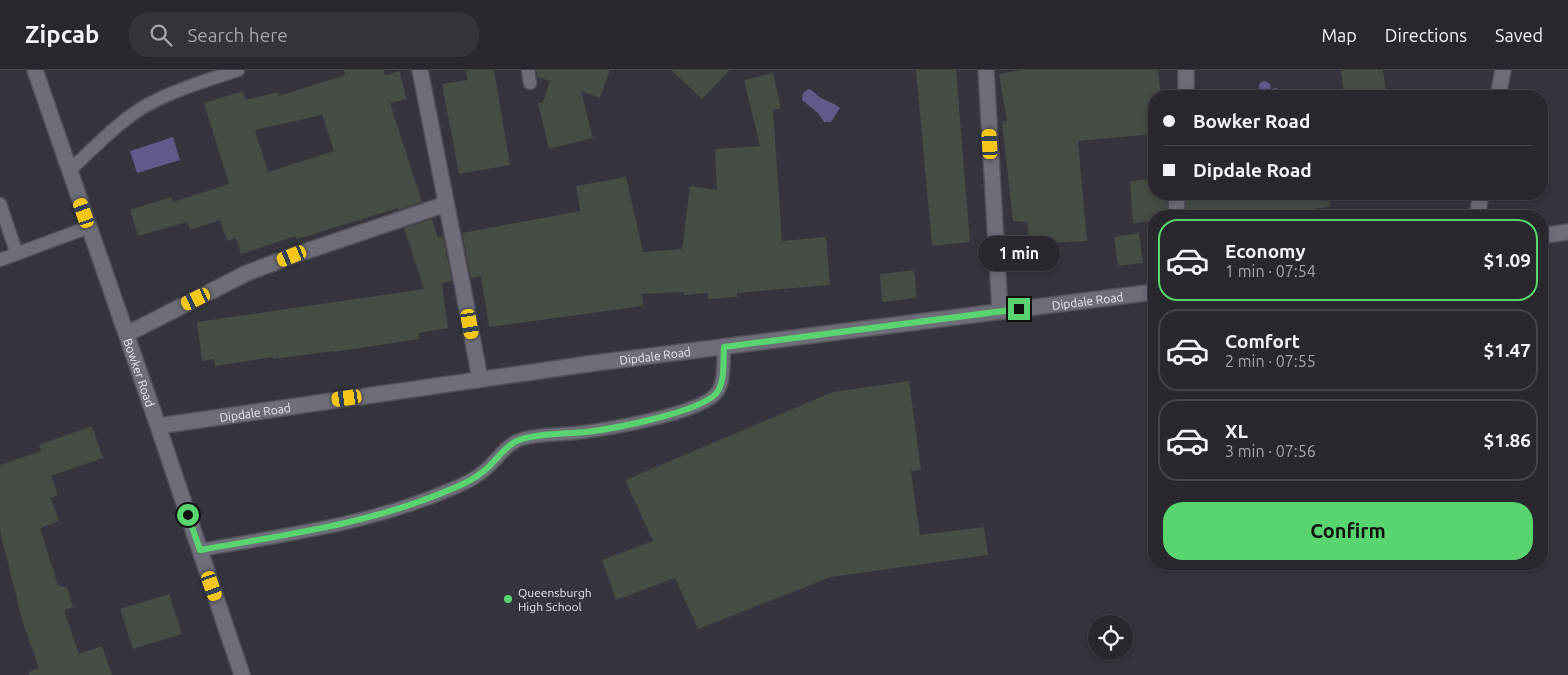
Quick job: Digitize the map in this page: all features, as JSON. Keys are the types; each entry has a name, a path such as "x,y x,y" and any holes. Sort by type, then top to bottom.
{"street":[{"name":"Bowker Road","path":"35,70 127,334 242,675"},
{"path":"420,70 480,379"},
{"path":"986,70 1000,312"},
{"path":"1186,70 1186,90"},
{"path":"1499,90 1503,70"},
{"path":"127,334 247,274 292,256 446,204"},
{"path":"1548,235 1568,232"},
{"name":"Dipdale Road","path":"158,426 480,379 1148,293"}],"lane":[{"path":"70,170 128,118 147,104 174,92 238,70"},
{"path":"0,204 17,254"},
{"path":"0,260 89,227"},
{"path":"200,550 361,520 405,507 448,491 475,478 510,445 522,439 598,430 643,421 701,404 714,396 720,386 724,347"}],"shaded area":[{"path":"1265,81 1270,84 1271,89 1277,88 1279,90 1259,90 1261,82"},
{"path":"808,89 840,108 831,122 824,122 819,114 802,100 803,93"},
{"path":"173,137 180,160 137,173 130,151"}],"building":[{"path":"344,70 384,70 385,76 399,71 407,99 390,103 422,202 297,239 296,236 241,254 236,238 227,241 220,220 190,230 187,222 138,236 130,210 171,197 173,202 229,184 204,103 243,91 246,100 278,92 279,96 345,75","holes":["322,115 334,151 268,172 255,130"]},
{"path":"466,70 494,70 510,165 459,174 442,84 467,80"},
{"path":"536,70 610,70 600,98 581,91 593,138 549,149 538,103 543,102 550,81 537,77"},
{"path":"671,70 730,70 702,99"},
{"path":"916,70 956,70 970,242 932,246"},
{"path":"1020,70 1158,70 1160,90 1148,90 1148,135 1078,141 1087,241 1048,243 1031,249 1027,222 1013,221 1002,122 1007,121 999,74"},
{"path":"1341,70 1383,70 1386,90 1343,90"},
{"path":"773,73 781,108 773,110 782,241 826,237 830,285 737,293 737,297 708,299 708,293 684,295 684,292 642,294 643,306 489,327 481,276 471,278 462,233 580,211 576,186 626,177 643,252 682,249 690,186 717,190 715,149 760,146 744,80"},
{"path":"1148,180 1148,200 1168,200 1167,210 1148,210 1148,222 1133,223 1130,181"},
{"path":"1186,200 1329,200 1330,207 1307,210 1185,210"},
{"path":"432,219 438,238 443,237 452,281 442,283 448,328 418,333 419,339 334,352 273,359 273,357 215,366 214,359 202,361 197,322 424,289 404,228"},
{"path":"1139,233 1143,263 1118,266 1114,237"},
{"path":"914,270 917,298 882,302 880,274"},
{"path":"909,381 921,470 911,471 920,535 984,527 988,555 831,577 698,629 675,578 616,600 602,560 653,541 625,480 833,392"},
{"path":"92,426 103,458 51,476 58,495 51,498 59,521 40,528 58,585 67,588 73,607 64,610 79,654 102,646 112,675 29,675 29,672 39,668 23,623 0,531 0,465 41,451 39,445"},
{"path":"169,594 182,634 133,649 120,609"}],"place":[{"name":"Queensburgh High School","path":"508,599"}],"route":[{"path":"188,515 200,550 361,520 405,507 448,491 475,478 510,445 522,439 598,430 643,421 701,404 714,396 718,391 722,376 724,347 1019,309"}]}
